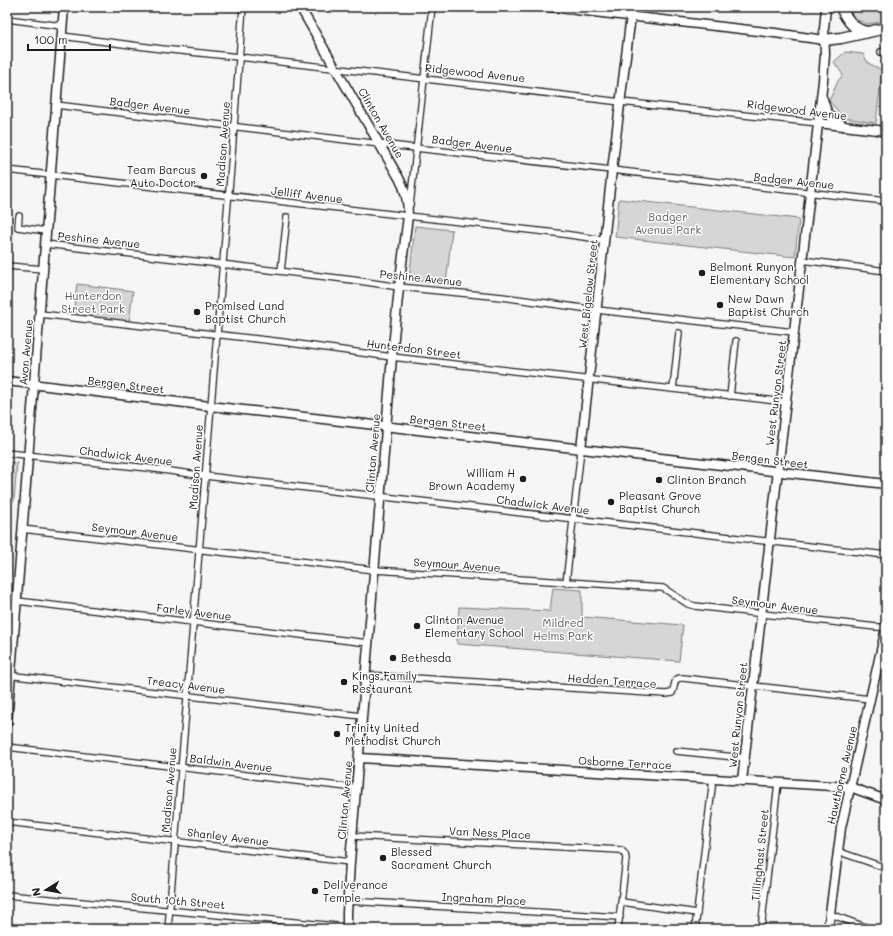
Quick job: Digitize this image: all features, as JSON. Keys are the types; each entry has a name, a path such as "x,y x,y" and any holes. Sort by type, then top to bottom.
{"highway":[{"path":"841,7 845,16 853,26 864,32 869,32"},
{"path":"824,40 841,38 886,28"}],"street":[{"name":"Avon Avenue","path":"7,723 9,675 17,601 64,7"},
{"name":"Madison Avenue","path":"168,929 229,195 243,7"},
{"name":"Clinton Avenue","path":"300,7 399,178 404,189 408,206 386,427 362,716 360,758 350,862 347,928"},
{"path":"408,216 432,7"},
{"path":"550,7 824,40"},
{"name":"West Bigelow Street","path":"566,583 612,170 632,7"},
{"name":"West Runyon Street","path":"742,781 826,54 824,29 826,7"},
{"path":"7,19 62,26"},
{"name":"Ridgewood Avenue","path":"62,36 621,102 886,131"},
{"path":"821,94 826,110 832,118 845,127"},
{"name":"Badger Avenue","path":"56,105 380,144 886,201"},
{"name":"Jelliff Avenue","path":"7,170 605,240"},
{"path":"19,216 18,227 46,231"},
{"path":"280,271 287,217"},
{"name":"Peshine Avenue","path":"45,244 223,264 399,287 502,297 597,310 794,332"},
{"path":"802,260 886,270"},
{"path":"7,266 43,269"},
{"name":"Hunterdon Street","path":"40,314 392,357 786,402"},
{"path":"673,389 679,333"},
{"path":"730,396 736,341"},
{"name":"Bergen Street","path":"7,381 386,427 886,484"},
{"name":"Chadwick Avenue","path":"7,453 148,468 886,555"},
{"name":"Seymour Avenue","path":"22,529 375,570 663,588 688,604 695,606 886,628"},
{"name":"Farley Avenue","path":"17,601 368,643"},
{"name":"Hawthorne Avenue","path":"828,929 841,828 886,628"},
{"name":"Treacy Avenue","path":"9,675 362,716"},
{"name":"Hedden Terrace","path":"366,675 666,694 672,693 675,681 680,678 870,699"},
{"name":"Baldwin Avenue","path":"7,747 356,788"},
{"path":"676,751 744,758"},
{"name":"Osborne Terrace","path":"360,758 850,787 886,800"},
{"path":"695,929 713,779"},
{"name":"Tillinghast Street","path":"761,929 778,783"},
{"name":"Shanley Avenue","path":"7,822 350,862"},
{"name":"Van Ness Place","path":"353,836 620,850 624,853 626,859 622,902"},
{"path":"837,851 886,868"},
{"name":"South 10th Street","path":"7,895 347,928"},
{"name":"Ingraham Place","path":"348,901 620,917"},
{"path":"618,929 622,902 697,913"},
{"path":"830,914 871,929"}],"green space":[{"path":"846,7 886,7 886,21 867,24 855,19"},
{"path":"845,52 863,54 868,63 882,70 876,123 844,118 829,101 838,81 843,75 834,62"},
{"name":"Badger Avenue Park","path":"619,199 799,219 795,257 615,237"},
{"path":"415,226 452,230 446,284 409,280"},
{"name":"Hunterdon Street Park","path":"77,284 133,291 129,322 73,316"},
{"path":"7,462 17,463 14,501 7,500"},
{"name":"Mildred Helms Park","path":"553,588 582,590 582,617 683,625 679,661 457,644 459,607 550,611"}],"place":[{"name":"Team Barcus Auto Doctor","path":"204,176"},
{"name":"Belmont Runyon Elementary School","path":"702,273"},
{"name":"New Dawn Baptist Church","path":"720,305"},
{"name":"Promised Land Baptist Church","path":"197,312"},
{"name":"William H Brown Academy","path":"523,479"},
{"name":"Clinton Branch","path":"659,480"},
{"name":"Pleasant Grove Baptist Church","path":"611,502"},
{"name":"Clinton Avenue Elementary School","path":"417,626"},
{"name":"Bethesda","path":"393,658"},
{"name":"Kings Family Restaurant","path":"344,682"},
{"name":"Trinity United Methodist Church","path":"337,734"},
{"name":"Blessed Sacrament Church","path":"383,858"},
{"name":"Deliverance Temple","path":"315,891"}]}
